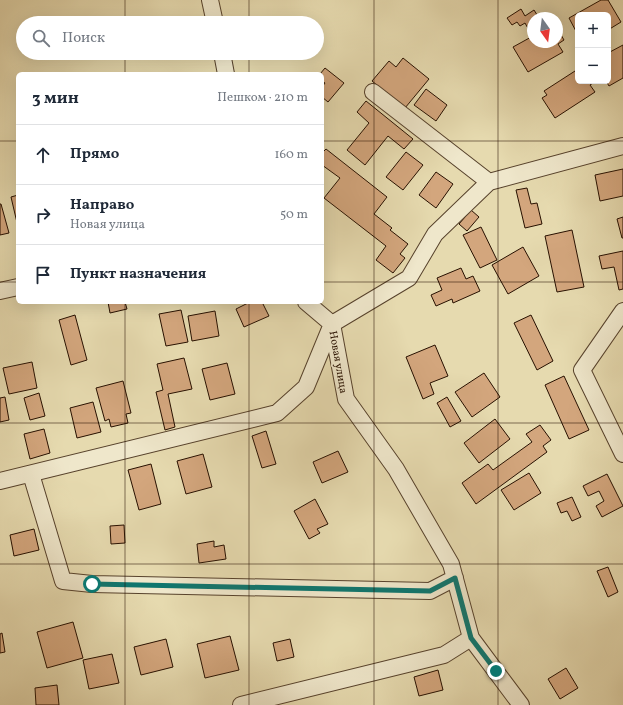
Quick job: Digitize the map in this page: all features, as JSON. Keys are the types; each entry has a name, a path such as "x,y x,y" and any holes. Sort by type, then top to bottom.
{"street":[{"path":"210,0 213,16"},
{"path":"223,60 226,72"},
{"path":"373,92 489,182"},
{"name":"Новая улица","path":"521,705 471,638 451,564 396,469 346,399 332,324 409,278 435,234 489,182 623,146"},
{"path":"0,291 16,287"},
{"path":"0,481 277,413 306,387 332,324 308,304"},
{"path":"623,311 582,370 623,454"},
{"path":"31,474 62,581 92,584 430,591 455,578"},
{"path":"241,705 444,655 471,638"}],"building":[{"path":"601,0 608,0 621,22 611,28 611,12 580,12"},
{"path":"521,9 525,16 527,15 527,27 525,23 520,26 517,22 512,25 507,18"},
{"path":"575,15 575,29 569,18"},
{"path":"527,39 527,48 560,48 563,52 528,72 513,47"},
{"path":"623,45 623,78 609,86 608,84 611,84 611,51"},
{"path":"403,58 429,79 405,108 372,81 389,61 396,67"},
{"path":"325,68 344,83 328,102 324,99 325,83 324,72 322,72"},
{"path":"575,71 575,84 592,84 590,85 595,92 555,118 542,98 547,95 544,91"},
{"path":"426,89 447,105 436,121 414,105"},
{"path":"366,101 413,139 404,149 388,136 365,165 347,150 369,123 357,112"},
{"path":"326,149 387,197 374,214 392,228 390,230 408,244 400,254 405,258 393,273 376,260 386,246 324,198 340,178 324,166 324,151"},
{"path":"406,152 423,165 403,190 386,177"},
{"path":"623,169 623,196 600,201 595,175"},
{"path":"436,172 453,184 436,208 419,195"},
{"path":"527,188 531,204 537,203 542,224 525,228 516,190"},
{"path":"16,196 16,218 11,197"},
{"path":"0,204 9,233 0,235"},
{"path":"471,210 479,217 467,231 459,224"},
{"path":"623,217 623,238 622,238 617,219"},
{"path":"481,227 497,260 480,268 463,235"},
{"path":"572,230 584,287 557,292 545,236"},
{"path":"523,247 539,276 508,294 492,265"},
{"path":"623,251 623,289 619,290 614,267 602,269 599,256"},
{"path":"461,268 466,279 473,276 480,291 453,303 452,299 436,306 431,295 442,290 437,278"},
{"path":"108,304 126,304 127,309 110,313"},
{"path":"246,304 263,304 269,316 244,327 236,309"},
{"path":"181,310 188,342 166,346 159,314"},
{"path":"215,311 219,336 192,341 188,316"},
{"path":"75,315 87,360 71,365 59,320"},
{"path":"531,315 553,361 537,370 514,323"},
{"path":"435,345 448,376 430,383 434,394 423,399 406,357"},
{"path":"184,358 192,389 168,394 175,427 165,430 156,392 163,390 157,364"},
{"path":"32,362 37,388 9,394 3,368"},
{"path":"227,363 235,394 210,400 202,369"},
{"path":"484,373 500,397 472,417 455,392"},
{"path":"564,376 589,430 569,439 545,385"},
{"path":"123,381 131,413 126,414 128,423 111,427 109,419 105,421 96,388"},
{"path":"39,393 45,416 30,420 24,398"},
{"path":"5,397 9,420 0,422 0,398"},
{"path":"447,397 461,421 450,427 437,403"},
{"path":"93,402 101,432 77,438 70,408"},
{"path":"495,419 510,439 479,463 464,443"},
{"path":"540,425 551,440 543,446 547,452 476,504 462,483 488,464 493,470 532,442 526,434"},
{"path":"44,429 50,453 30,459 24,434"},
{"path":"266,431 276,464 262,468 252,436"},
{"path":"338,451 348,472 322,483 313,462"},
{"path":"203,454 212,487 186,494 177,461"},
{"path":"151,464 161,504 139,510 128,470"},
{"path":"529,473 541,493 514,510 501,490"},
{"path":"607,474 623,506 602,517 596,506 604,501 599,491 588,496 583,486"},
{"path":"572,497 581,517 572,521 567,511 561,513 557,503"},
{"path":"315,499 328,524 317,529 320,533 309,539 294,511"},
{"path":"124,525 125,543 111,544 110,526"},
{"path":"34,529 39,550 14,556 10,535"},
{"path":"214,541 214,547 224,545 226,559 199,563 197,544"},
{"path":"608,567 618,592 608,597 597,571"},
{"path":"73,622 83,658 47,668 37,632"},
{"path":"2,633 5,652 0,653 0,634"},
{"path":"230,636 239,670 205,678 197,644"},
{"path":"166,639 173,667 141,675 134,647"},
{"path":"290,639 294,657 277,661 273,643"},
{"path":"112,654 119,683 89,689 83,660"},
{"path":"566,668 578,688 560,699 548,679"},
{"path":"438,670 443,690 419,696 414,677"},
{"path":"57,685 59,705 36,705 35,688"}],"route":[{"path":"92,584 430,591 455,578 471,638 496,671"}]}
